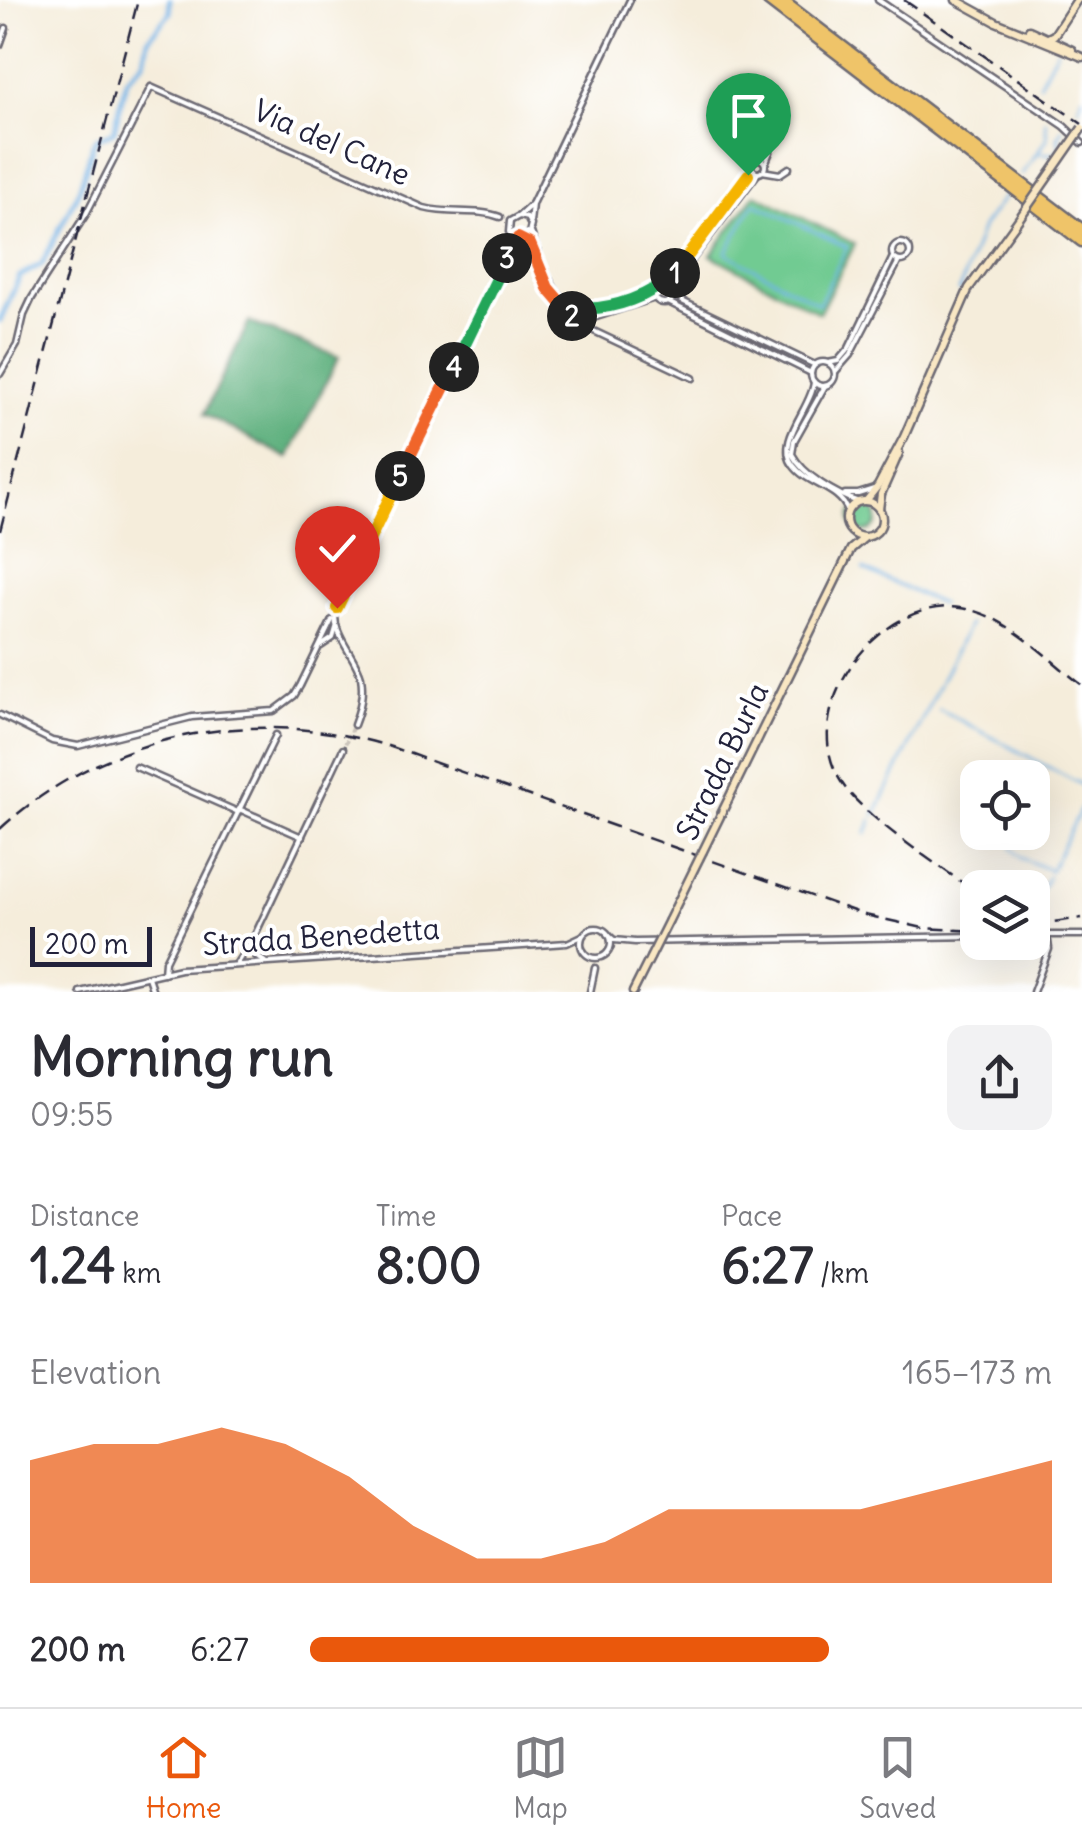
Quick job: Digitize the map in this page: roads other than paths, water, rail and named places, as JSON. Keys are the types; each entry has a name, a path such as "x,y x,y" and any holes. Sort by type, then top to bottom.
{"highway":[{"path":"768,0 1082,240"},
{"path":"781,0 1082,230"}],"main road":[{"path":"956,0 1013,28 1054,38 1082,57"},
{"path":"1054,38 1077,0"},
{"path":"986,15 1054,38"},
{"name":"Strada Burla","path":"634,992 852,549 879,530 882,494 969,288 1082,128"},
{"name":"Strada Burla","path":"852,549 846,522 848,511 878,486 904,437"},
{"path":"862,501 880,509"},
{"path":"851,532 864,538"}],"street":[{"path":"0,715 52,740 78,746 192,717 274,712 294,696 326,639 512,248 527,235 532,204 630,0"},
{"path":"878,0 1064,126 1082,143"},
{"path":"0,45 6,28"},
{"name":"Via del Cane","path":"0,374 18,343 32,298 86,214 151,87 424,208 446,213 489,213 510,222"},
{"path":"518,216 530,225 553,287 569,306 588,310 644,296 656,284 666,281 747,177 752,164"},
{"path":"752,164 753,170 762,167"},
{"path":"752,164 783,174 789,168"},
{"path":"668,302 677,279 762,167"},
{"path":"512,248 510,222 532,204"},
{"path":"511,234 533,248 550,292 581,325 692,378"},
{"path":"862,501 833,488 802,467 792,454 794,441 824,386 833,380 850,355 896,259 893,247 901,242 909,246 908,258 896,259"},
{"path":"666,281 682,301 815,365 838,360 848,348 896,259"},
{"path":"653,290 655,298"},
{"path":"581,325 655,298 811,373"},
{"path":"574,318 579,308"},
{"path":"588,310 594,333"},
{"path":"828,363 835,372"},
{"path":"815,365 811,373 814,382 790,440 788,456 798,470 842,499 848,511"},
{"path":"814,382 824,386"},
{"path":"833,488 850,495 878,486"},
{"path":"336,611 338,631 362,681 354,725"},
{"path":"326,639 338,631"},
{"path":"326,639 348,645"},
{"path":"164,972 165,961 276,736"},
{"path":"233,966 254,937 343,749"},
{"path":"136,767 302,837"},
{"name":"Strada Benedetta","path":"80,992 164,972 567,943 593,928 614,940 625,941 960,936"},
{"path":"608,934 609,950"},
{"path":"1050,940 1082,935"},
{"path":"582,936 582,950"},
{"path":"251,964 254,937"},
{"path":"1050,937 1057,938"},
{"path":"1050,948 1057,938"},
{"name":"Strada Benedetta","path":"601,957 625,941"},
{"name":"Strada Benedetta","path":"567,943 591,958"},
{"path":"245,953 251,964"},
{"path":"255,955 268,962"},
{"path":"595,968 591,958 601,957"},
{"path":"590,992 601,957"},
{"path":"1033,992 1045,960"},
{"path":"148,977 153,992"}],"waterway":[{"path":"104,136 114,131 126,80 144,61 148,39 170,13 169,0"},
{"path":"1062,38 1082,51"},
{"path":"1039,84 1057,50"},
{"path":"1078,108 1082,96"},
{"path":"1022,174 1047,139 1045,120"},
{"path":"1039,153 1052,154 1060,149 1058,138 1062,129"},
{"path":"0,321 20,276 42,264 79,190 94,141 100,137"},
{"path":"959,291 982,227 1006,194"},
{"path":"754,203 847,247 819,304 726,253 754,203"},
{"path":"863,569 941,604"},
{"path":"875,815 969,624"},
{"path":"939,709 1082,785"},
{"path":"1050,871 1082,807"},
{"path":"866,834 872,820"},
{"path":"1014,850 1021,858 1050,870"}],"tunnel":[{"path":"343,749 353,726"}],"railway":[{"path":"0,531 138,0"},
{"path":"904,0 1082,124"},
{"path":"960,881 879,821 837,775 828,747 829,717 855,660 902,619 931,609 960,608 1009,628 1082,685"},
{"path":"0,829 42,796 87,769 134,749 184,736 235,729 287,728 340,734 391,747 865,915 923,928 960,930"},
{"path":"1050,922 1082,918"}]}
